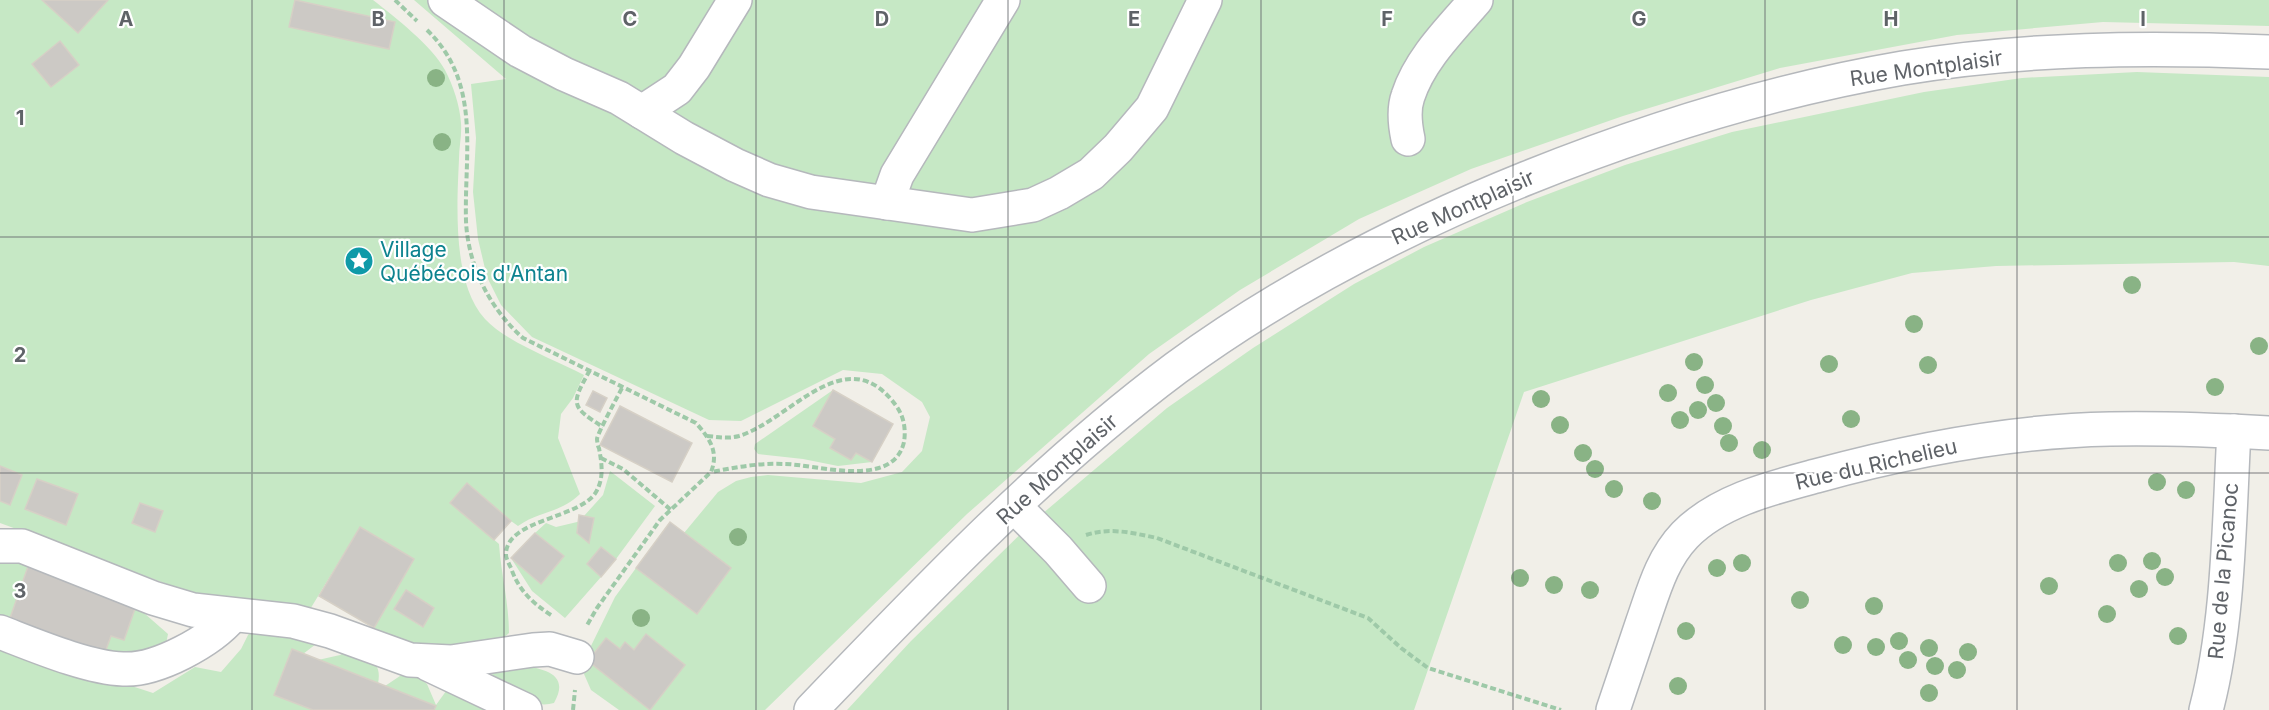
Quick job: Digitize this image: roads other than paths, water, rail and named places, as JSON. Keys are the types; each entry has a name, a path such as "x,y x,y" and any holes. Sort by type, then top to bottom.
{"street":[{"path":"445,0 482,11 520,51 564,74 619,98 684,138 769,180 811,192 972,215 1033,205 1091,174 1118,148 1152,108 1205,0"},
{"path":"642,112 677,89 694,67 735,0"},
{"path":"886,203 897,175 1003,0"},
{"path":"1408,139 1405,110 1408,96 1419,73 1439,43 1476,0"},
{"name":"Rue Montplaisir","path":"811,710 937,580 1014,506 1132,403 1176,368 1261,310 1401,233 1493,192 1602,149 1695,117 1771,96 1906,68 1994,57 2080,50 2152,48 2269,52"},
{"name":"Rue du Richelieu","path":"1613,710 1665,563 1686,535 1712,514 1733,504 1789,483 1841,469 1914,453 2006,438 2109,429 2269,433"},
{"name":"Rue de la Picanoc","path":"2206,710 2218,655 2234,431"},
{"path":"1014,506 1058,550 1089,586"},
{"path":"0,546 22,546 153,598 183,607 232,616 293,621 330,631 410,660 451,662 542,649 577,657"},
{"path":"0,632 111,669 127,670 187,651 213,635 232,616"},
{"path":"424,662 525,710"}],"place":[{"name":"Village Québécois d'Antan","path":"359,261"}]}
